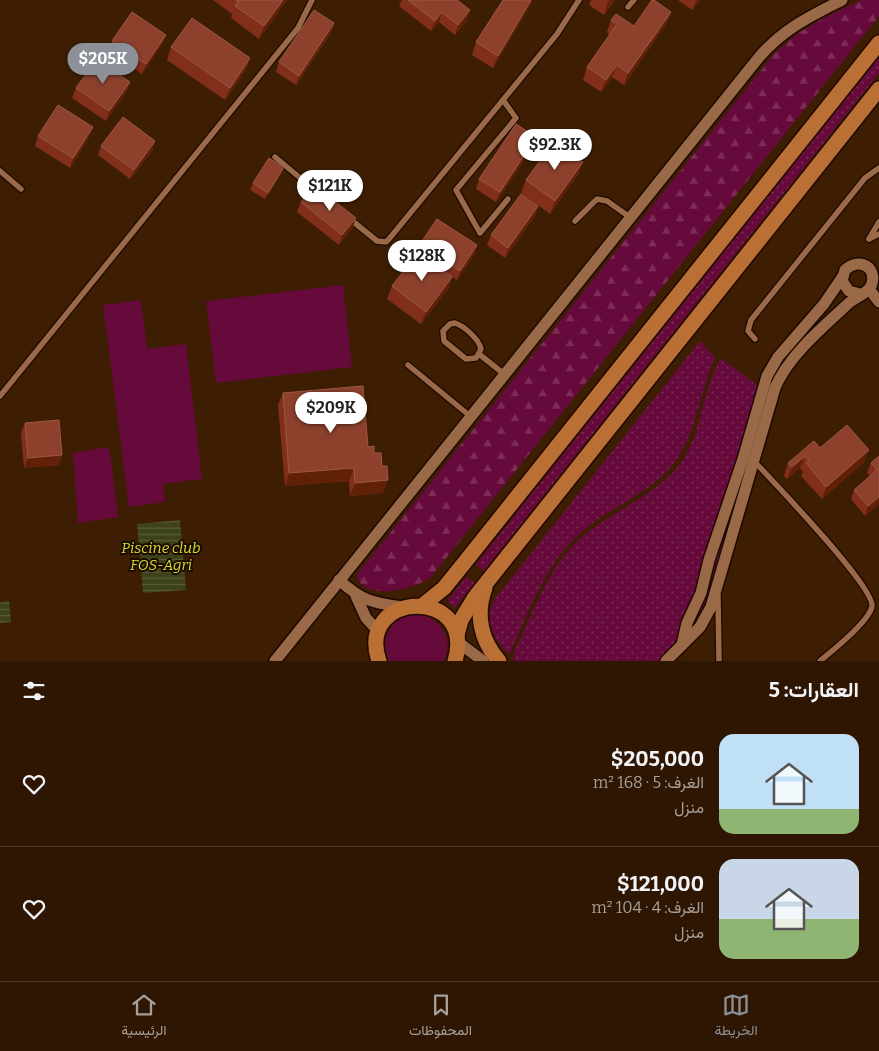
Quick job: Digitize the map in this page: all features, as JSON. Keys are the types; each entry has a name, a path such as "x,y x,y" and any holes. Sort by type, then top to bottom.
{"main road":[{"path":"423,605 444,588 459,570 879,43"},
{"path":"455,661 460,620 467,608 879,89"},
{"path":"488,581 481,602 481,625 487,644 499,661"},
{"path":"378,660 376,645 378,631 388,616 403,607 423,605 436,609 447,617 457,638"}],"street":[{"path":"275,661 771,43 798,22 842,0"},
{"path":"666,661 682,645 700,627 711,607 755,462 775,388 782,373 795,356 865,291 876,275 869,268 858,264 849,266 824,304 778,357 767,376 744,459 709,560 701,593 687,623 682,645"},
{"path":"843,276 842,282 847,289 865,291 879,302"},
{"path":"339,580 356,596 366,618 378,631"},
{"path":"356,596 382,604 403,607"},
{"path":"457,638 483,661"}],"lane":[{"path":"0,396 298,28 312,0"},
{"path":"348,217 377,241 386,242 557,34 579,0"},
{"path":"628,7 634,0"},
{"path":"503,100 516,118 456,190 480,233 508,199"},
{"path":"275,157 333,205"},
{"path":"754,339 748,331 751,320 865,178 879,168"},
{"path":"0,171 21,189"},
{"path":"575,221 597,199 607,201 631,218"},
{"path":"879,222 869,238 879,234"},
{"path":"454,323 459,325 480,344 479,354 471,360 462,356 444,341 443,331 454,323"},
{"path":"479,354 504,374"},
{"path":"408,364 470,416"},
{"path":"755,462 834,550 862,584 872,604 870,612 856,628 820,661"},
{"path":"718,586 720,661"}],"green space":[{"path":"861,0 879,0 879,16 431,577 414,586 391,591 370,589 362,585 357,577 358,573 775,53 797,34 822,19"},
{"path":"879,57 879,73 484,571 476,564"},
{"path":"343,285 352,367 216,383 206,301"},
{"path":"141,300 147,349 186,344 202,479 163,484 165,502 129,507 103,305"},
{"path":"700,341 715,357 693,426 682,452 656,481 590,525 563,552 551,568 533,602 509,655 495,636 490,623 491,608 494,600"},
{"path":"721,358 765,391 748,466 718,558 713,591 698,622 664,661 513,661 514,652 543,590 571,547 595,527 659,485 680,464 693,441 710,384"},
{"path":"109,447 118,517 78,523 73,453"},
{"path":"466,577 474,583 455,608 447,601"},
{"path":"420,614 434,621 444,632 448,646 444,661 389,661 385,643 390,628 402,618"}],"water":[{"name":"Piscine club FOS-Agri","path":"180,520 186,590 143,593 137,524"},
{"path":"9,601 11,622 0,623 0,602"}],"building":[{"path":"236,0 283,0 264,26 235,6 238,2"},
{"path":"408,0 457,0 470,10 458,25 442,12 435,21"},
{"path":"503,0 531,0 498,56 476,42"},
{"path":"652,0 671,12 628,73 617,65 606,80 587,67 617,24 611,20 616,14 634,26"},
{"path":"314,10 334,23 299,76 279,62"},
{"path":"132,12 166,35 146,64 112,41"},
{"path":"192,18 250,58 230,88 171,47"},
{"path":"97,59 130,82 109,111 76,88"},
{"path":"58,105 93,127 73,158 38,136"},
{"path":"123,117 155,141 134,170 101,146"},
{"path":"516,124 536,137 500,192 479,179"},
{"path":"564,143 574,150 571,153 583,162 555,201 526,180 549,148 556,154"},
{"path":"269,158 284,167 268,193 253,183"},
{"path":"309,192 321,202 327,195 356,218 342,235 301,202"},
{"path":"521,194 538,206 508,248 491,235"},
{"path":"437,219 477,245 460,271 420,244"},
{"path":"419,251 452,277 426,312 392,286"},
{"path":"363,386 368,447 374,446 374,453 381,453 382,466 387,466 388,480 355,483 354,468 289,473 283,393"},
{"path":"59,420 62,455 28,458 25,423"},
{"path":"847,425 869,450 826,487 806,463 809,461 805,456 792,467 788,463 814,441 820,448"},
{"path":"879,456 879,497 868,506 854,490 877,470 871,463"}]}
